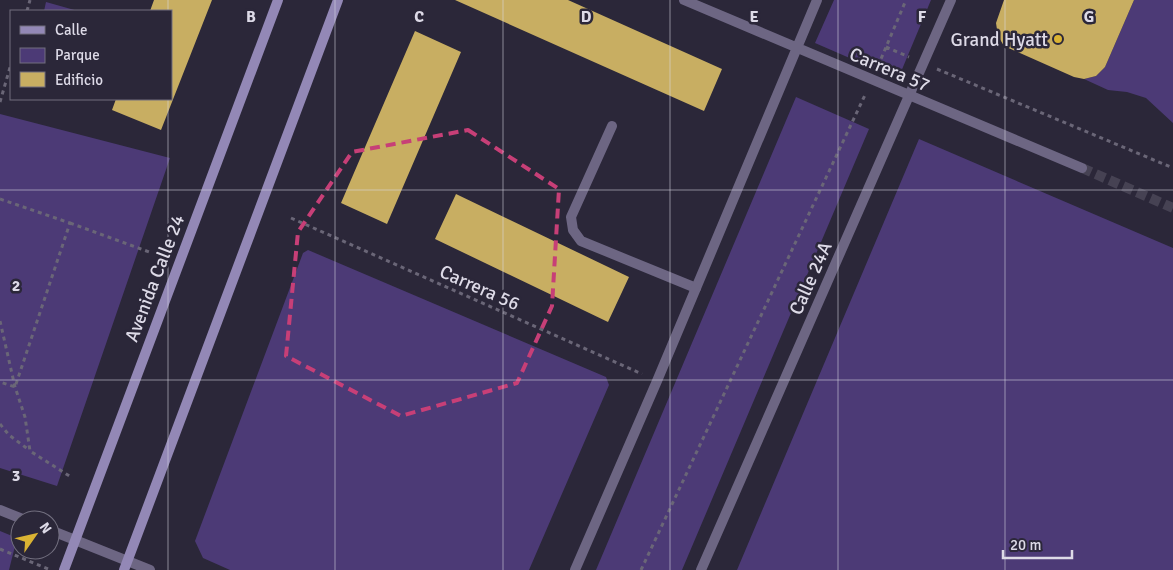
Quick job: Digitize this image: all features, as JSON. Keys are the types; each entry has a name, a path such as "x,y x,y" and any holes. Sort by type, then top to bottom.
{"main road":[{"name":"Avenida Calle 24","path":"64,570 278,0"},
{"path":"126,566 338,0"}],"street":[{"name":"Carrera 57","path":"684,0 1082,168"},
{"path":"575,570 798,49 817,0"},
{"name":"Calle 24A","path":"701,570 951,0"},
{"path":"612,126 571,217 573,230 581,241 696,288"},
{"path":"60,534 126,566 150,570"}],"path":[{"path":"641,570 872,80 906,0"},
{"path":"886,47 1173,168"},
{"path":"0,102 10,67"},
{"path":"0,199 152,253"},
{"name":"Carrera 56","path":"291,218 657,381"},
{"path":"15,387 70,223"},
{"path":"0,320 15,387 25,417 30,450"},
{"path":"0,382 15,387"},
{"path":"0,424 9,435 70,477"},
{"path":"0,549 49,570"}],"highlighted area":[{"path":"468,130 559,189 552,306 517,383 401,416 286,356 298,232 352,152"}],"green space":[{"path":"834,0 931,0 898,79 815,43"},
{"path":"1134,0 1173,0 1173,123 1146,98 1127,92 1108,90 1084,79 1096,76 1105,67"},
{"path":"46,2 74,10 44,10"},
{"path":"796,97 869,129 682,570 596,570"},
{"path":"0,114 170,158 57,486 0,468"},
{"path":"919,139 1173,248 1173,570 737,570"},
{"path":"308,250 606,377 609,385 529,570 230,570 203,558 195,541 303,253"},
{"path":"0,531 10,535 12,560 9,570 0,570"}],"building":[{"path":"154,0 212,0 161,130 112,110 116,100 172,100 172,10 150,10"},
{"path":"455,0 568,0 722,69 704,111"},
{"name":"Grand Hyatt","path":"1004,0 1134,0 1105,67 1096,76 1084,79 1074,77 1004,46 998,36 996,23"},
{"path":"415,31 461,52 387,224 341,203"},
{"path":"456,194 629,277 608,322 435,239"}],"tunnel":[{"path":"1082,168 1173,208"}],"place":[{"name":"Grand Hyatt","path":"1058,39"}]}
